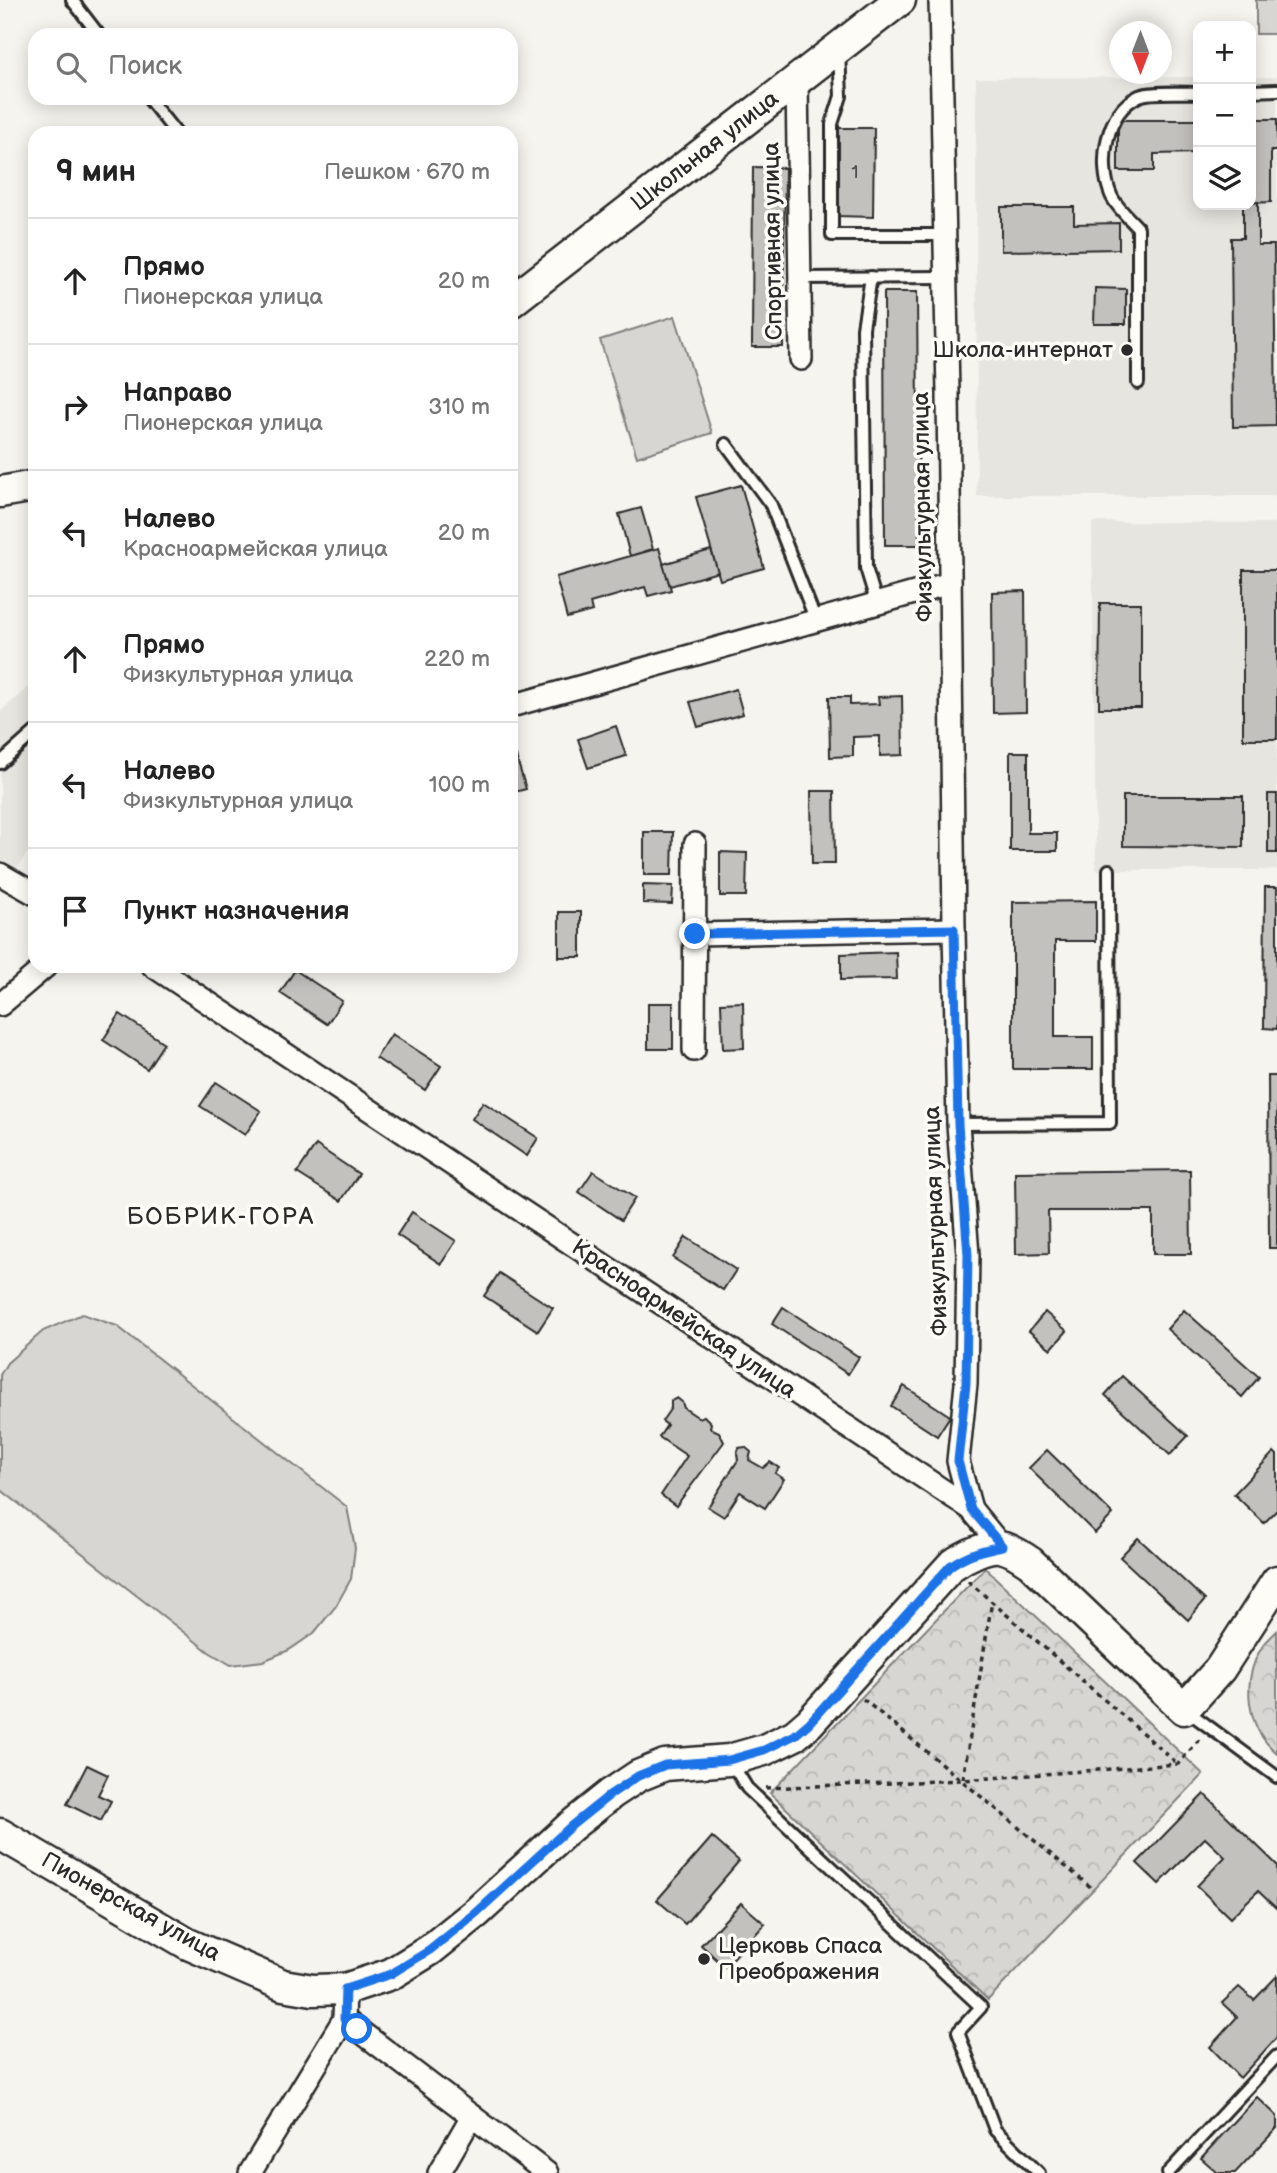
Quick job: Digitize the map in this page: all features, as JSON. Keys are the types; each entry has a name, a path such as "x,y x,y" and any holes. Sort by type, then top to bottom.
{"main road":[{"name":"Школьная улица","path":"518,297 900,0"},
{"path":"0,492 28,487"},
{"name":"Пионерская улица","path":"0,1835 188,1944 283,1985 313,1990 345,1989 391,1974 430,1950 476,1913 571,1826 638,1776 665,1765 729,1760 764,1750 795,1735 845,1684 950,1566 975,1552 1002,1546"},
{"name":"Красноармейская улица","path":"1002,1546 1030,1562 1184,1709"},
{"path":"1184,1709 1220,1669 1277,1581"}],"street":[{"name":"Физкультурная улица","path":"940,0 958,1124 968,1255 966,1384 958,1461 971,1509"},
{"name":"Спортивная улица","path":"797,80 801,359"},
{"path":"518,704 950,583"},
{"path":"694,1050 695,844"},
{"path":"0,874 28,890"},
{"path":"695,934 954,929"},
{"path":"0,1006 38,973"},
{"name":"Красноармейская улица","path":"164,973 971,1509 1002,1546"},
{"path":"250,2173 344,2019 345,1989"},
{"path":"344,2019 547,2173"},
{"path":"439,2173 472,2116"}],"lane":[{"path":"72,0 94,28"},
{"path":"839,47 841,96 832,124 832,235 945,235"},
{"path":"1256,91 1277,90"},
{"path":"1138,383 1138,228 1112,198 1104,172 1110,129 1124,107 1141,95 1193,93"},
{"path":"154,105 170,126"},
{"path":"871,277 863,328 866,568 877,604"},
{"path":"800,278 946,277"},
{"path":"726,444 772,505 816,621"},
{"path":"0,763 28,738"},
{"path":"958,1124 1110,1123 1109,870"},
{"path":"1184,1709 1277,1777"},
{"path":"729,1760 747,1788 981,2007 958,2032 995,2130 1040,2173"},
{"path":"1168,2173 1277,2056"}],"path":[{"path":"950,1566 1178,1764"},
{"path":"963,1780 992,1601"},
{"path":"845,1684 1093,1889"},
{"path":"747,1788 963,1780 1178,1764 1210,1728"}],"shaded area":[{"name":"Школа-интернат","path":"1109,77 1109,84 1172,84 1172,77 1193,77 1193,210 1256,210 1256,77 1277,77 1277,496 977,496 976,78"},
{"path":"1092,522 1277,523 1277,870 1096,870"},
{"path":"28,687 28,852 14,873 0,862 0,712"}],"green space":[{"path":"1256,0 1277,0 1277,34 1256,34"},
{"path":"675,316 712,433 637,457 600,340"},
{"path":"82,1314 117,1326 347,1507 355,1548 351,1579 336,1606 314,1633 289,1650 263,1661 231,1665 209,1652 0,1489 0,1375 7,1363 43,1331"},
{"path":"985,1568 1203,1774 988,2000 770,1793"},
{"path":"1277,1631 1277,1753 1259,1731 1253,1717 1249,1689 1255,1660"}],"building":[{"path":"1256,119 1277,119 1277,151 1271,151 1271,202 1256,203"},
{"path":"1118,120 1193,120 1193,153 1154,154 1154,171 1118,171"},
{"path":"836,128 874,128 873,217 837,216"},
{"path":"753,167 785,168 783,347 752,347"},
{"path":"1256,202 1258,245 1274,245 1276,426 1233,427 1231,238 1243,238 1243,210 1256,210"},
{"path":"1001,207 1074,207 1074,224 1119,223 1119,249 1001,251"},
{"path":"1095,288 1126,289 1126,324 1094,324"},
{"path":"884,292 917,292 919,545 885,545"},
{"path":"741,485 764,568 720,580 696,497"},
{"path":"641,508 653,549 630,556 619,514"},
{"path":"659,548 671,590 648,596 645,587 590,603 592,611 567,618 556,577"},
{"path":"711,550 718,572 670,586 663,564"},
{"path":"1243,570 1277,570 1277,739 1243,739"},
{"path":"1025,591 1026,712 993,713 992,592"},
{"path":"1100,603 1141,603 1141,708 1099,708"},
{"path":"736,689 743,714 698,727 690,702"},
{"path":"902,696 903,755 880,756 880,736 853,737 853,756 830,757 829,697 850,697 850,705 879,704 878,697"},
{"path":"616,726 626,756 588,768 578,739"},
{"path":"1010,752 1028,752 1028,833 1057,833 1057,851 1010,851"},
{"path":"518,763 526,789 518,791"},
{"path":"811,791 834,791 835,864 812,864"},
{"path":"1268,794 1277,794 1277,853 1268,853"},
{"path":"1123,796 1243,796 1243,847 1123,846"},
{"path":"644,832 673,832 672,875 644,875"},
{"path":"720,852 747,853 746,896 720,896"},
{"path":"643,885 673,886 672,904 643,903"},
{"path":"1265,887 1277,887 1277,1029 1264,1028"},
{"path":"1096,901 1096,941 1055,941 1055,1037 1093,1037 1093,1069 1013,1069 1013,902"},
{"path":"559,912 581,912 581,957 559,957"},
{"path":"896,952 897,979 841,980 841,954"},
{"path":"293,973 300,973 342,1001 327,1024 280,993"},
{"path":"743,1002 744,1048 723,1049 721,1003"},
{"path":"648,1003 673,1003 673,1049 648,1049"},
{"path":"120,1014 164,1043 147,1069 103,1040"},
{"path":"392,1034 441,1066 425,1090 376,1058"},
{"path":"1268,1076 1277,1076 1277,1248 1269,1248"},
{"path":"216,1082 261,1111 245,1135 200,1106"},
{"path":"483,1102 538,1138 527,1156 472,1119"},
{"path":"316,1145 359,1174 341,1201 297,1173"},
{"path":"1190,1170 1191,1254 1153,1254 1153,1211 1048,1211 1049,1253 1016,1254 1015,1172"},
{"path":"593,1171 635,1198 621,1220 579,1192"},
{"path":"412,1212 456,1241 441,1264 397,1235"},
{"path":"686,1237 736,1270 723,1290 673,1258"},
{"path":"499,1273 553,1308 538,1331 484,1296"},
{"path":"783,1307 859,1357 848,1374 772,1324"},
{"path":"1184,1310 1259,1377 1242,1397 1167,1329"},
{"path":"1045,1312 1067,1331 1051,1349 1029,1331"},
{"path":"1122,1376 1188,1436 1170,1455 1105,1395"},
{"path":"904,1386 950,1416 937,1436 891,1406"},
{"path":"677,1398 684,1408 699,1418 704,1416 711,1423 710,1428 719,1432 724,1442 676,1506 661,1495 687,1456 659,1437 667,1425 662,1421 671,1408 671,1401"},
{"path":"745,1447 751,1452 749,1460 763,1468 770,1462 779,1468 775,1473 784,1479 765,1508 740,1492 724,1517 708,1507 738,1460 739,1448"},
{"path":"1047,1450 1113,1514 1095,1533 1029,1468"},
{"path":"1274,1452 1277,1455 1277,1510 1264,1523 1234,1494"},
{"path":"1138,1538 1205,1600 1188,1620 1120,1557"},
{"path":"87,1765 108,1775 98,1795 111,1801 101,1821 67,1804"},
{"path":"1204,1794 1277,1865 1277,1909 1258,1891 1230,1918 1197,1886 1225,1857 1205,1838 1159,1884 1137,1863"},
{"path":"712,1837 739,1861 685,1924 657,1900"},
{"path":"741,1903 765,1924 725,1967 701,1945"},
{"path":"1277,1976 1277,2037 1240,2078 1210,2047 1237,2017 1222,2003 1239,1987 1254,2000"},
{"path":"1257,2097 1277,2116 1277,2128 1235,2173 1218,2173 1201,2158"}],"place":[{"name":"Школа-интернат","path":"1127,350"},
{"name":"Церковь Спаса Преображения","path":"704,1959"}],"district":[{"name":"БОБРИК-ГОРА","path":"221,1216"}],"route":[{"path":"357,2029 344,2019 345,1989 391,1974 430,1950 476,1913 571,1826 638,1776 665,1765 729,1760 764,1750 795,1735 845,1684 950,1566 962,1557 1002,1546 971,1509 958,1461 966,1384 968,1255 958,1124 954,929 695,934"}]}
